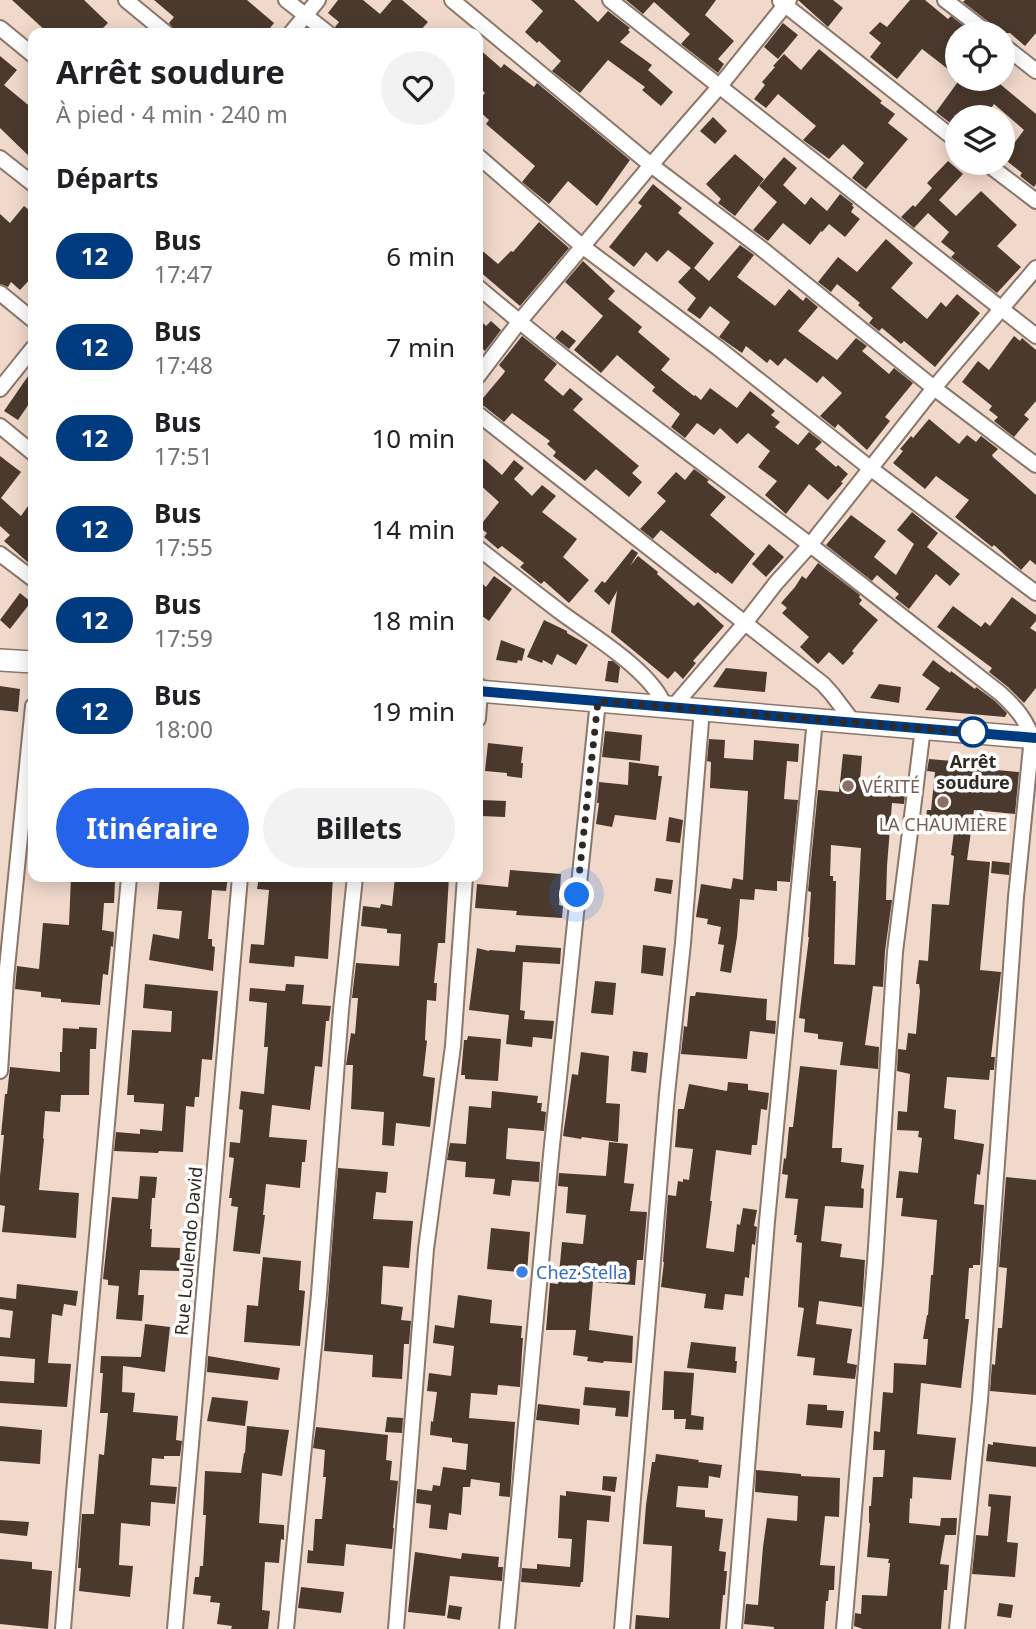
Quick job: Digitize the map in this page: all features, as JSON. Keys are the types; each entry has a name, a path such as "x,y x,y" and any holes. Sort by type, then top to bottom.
{"main road":[{"path":"0,660 28,662"},
{"path":"483,689 1034,738"}],"street":[{"path":"126,0 160,28"},
{"path":"286,0 322,28"},
{"path":"295,28 318,0"},
{"path":"452,0 651,165 1036,465"},
{"path":"610,0 1036,336"},
{"path":"945,0 972,21"},
{"path":"483,369 582,246 719,87 784,2 945,131"},
{"path":"0,28 28,50"},
{"path":"1015,54 1036,71"},
{"path":"0,158 28,180"},
{"path":"483,160 582,246 1036,593"},
{"path":"1002,175 1036,201"},
{"path":"483,552 627,662 669,707 745,623 934,388 1036,268"},
{"path":"483,291 677,446 810,545 1001,694 1019,711 1034,738 1016,897 980,1400 957,1629"},
{"path":"0,293 28,316"},
{"path":"0,389 28,354"},
{"path":"483,418 823,684 854,723"},
{"path":"0,426 28,449"},
{"path":"0,554 28,575"},
{"path":"508,1629 551,1155 598,701"},
{"path":"622,1629 702,709"},
{"path":"734,1629 767,1221 815,719"},
{"path":"844,1629 875,1262 895,952 923,728"},
{"path":"0,1071 28,757"},
{"path":"63,1629 129,882"},
{"name":"Rue Loulendo David","path":"175,1629 240,882"},
{"path":"286,1629 354,882"},
{"path":"396,1629 426,1249 453,1046 465,882"}],"building":[{"path":"12,0 84,0 108,23 103,28 43,28"},
{"path":"154,0 247,0 274,23 270,28 172,28 169,23 174,17"},
{"path":"338,0 363,0 380,14 392,0 402,0 428,22 423,28 335,28 339,22 328,13"},
{"path":"531,0 574,0 598,22 608,11 630,28 630,32 620,42 652,65 648,70 673,92 661,106 642,90 645,87 608,60 580,93 552,71 561,61 525,32 543,11"},
{"path":"626,0 716,0 705,15 734,41 718,59 724,64 718,73 681,44 690,34 654,2 643,14"},
{"path":"798,0 833,0 843,8 828,27"},
{"path":"910,0 925,0 948,19 951,16 957,21 945,21 945,67 922,49 897,79 870,57 881,43 869,33 880,22 887,27"},
{"path":"1036,0 1036,33 1025,46 1015,37 1015,21 988,21 963,2"},
{"path":"783,23 798,35 778,59 764,47"},
{"path":"819,49 895,114 888,123 908,139 866,189 852,178 864,163 843,144 829,159 803,140 816,126 778,94 766,108 754,99 765,85 762,82 784,54 801,70"},
{"path":"483,52 501,68 504,64 534,87 537,83 630,160 597,206 568,181 549,204 522,182 535,166 486,124 489,120 483,115"},
{"path":"0,56 17,70 4,85 28,105 28,155 0,128"},
{"path":"951,91 1008,91 1036,114 1034,187 1020,176 1022,173 1015,167 1015,142 1024,130 1015,122 1015,105 945,105 945,119 936,112"},
{"path":"713,117 727,131 715,144 700,131"},
{"path":"735,154 764,179 735,216 718,203 721,199 706,184"},
{"path":"784,157 797,168 783,185 805,205 811,197 827,211 840,194 853,204 851,212 860,219 845,237 829,224 810,245 783,223 768,241 753,230 777,202 759,186"},
{"path":"945,164 945,175 962,175 939,200 956,216 981,191 1017,225 997,246 1021,267 997,293 951,257 955,253 941,242 949,232 928,213 914,228 901,217 913,205 915,207 932,188 927,183"},
{"path":"653,184 682,208 678,213 714,243 694,268 709,281 740,245 754,255 737,277 775,306 789,289 803,301 806,297 818,307 798,331 837,360 856,338 867,346 862,351 889,374 894,368 913,383 885,417 890,421 867,450 838,424 835,428 820,416 842,393 823,376 817,383 785,358 778,366 770,359 767,363 746,346 742,353 719,337 730,322 710,306 700,319 687,310 696,298 678,282 691,268 668,250 657,262 646,252 634,267 609,247 642,206 638,203"},
{"path":"24,206 28,209 28,281 20,290 11,282 8,287 0,284 0,214 10,223"},
{"path":"539,222 569,248 520,306 483,274 483,251 498,264 513,252"},
{"path":"886,239 913,263 891,288 927,319 941,302 946,307 957,294 980,313 935,367 904,341 901,344 882,328 879,331 869,323 873,318 837,284 831,292 818,282 838,257 857,272"},
{"path":"583,261 615,291 608,299 642,327 638,332 670,359 661,370 694,396 701,400 710,388 737,408 750,391 775,411 771,415 780,422 775,427 798,445 809,432 822,442 815,449 848,474 828,500 809,484 786,514 765,495 777,481 758,467 770,451 748,433 737,444 720,428 714,435 697,423 685,438 671,427 680,414 652,391 655,387 617,355 601,373 574,350 603,316 565,282"},
{"path":"491,321 501,330 485,351 483,323 486,326"},
{"path":"562,330 576,341 569,349 555,338"},
{"path":"522,336 557,364 544,380 563,396 570,388 583,399 573,410 639,466 632,473 642,482 629,497 596,469 585,481 553,456 556,452 547,444 550,441 512,413 504,422 483,406 483,398 505,371 499,365"},
{"path":"1014,336 1020,341 1022,338 1036,350 1036,401 1024,415 1029,419 1014,437 994,421 998,417 989,410 992,406 962,382 978,361 989,370"},
{"path":"28,376 28,405 18,420 4,411"},
{"path":"929,419 959,444 967,435 976,442 981,436 998,449 993,457 1036,495 1036,565 1030,560 1021,570 994,545 992,547 955,517 969,500 936,476 925,489 893,463 903,451 900,449"},
{"path":"0,456 21,472 1,498 21,516 28,506 28,563 4,541 10,535 0,526"},
{"path":"483,458 502,475 514,460 524,468 514,479 532,496 542,485 556,496 542,512 577,539 563,557 589,580 569,603 544,581 541,584 520,567 524,563 502,546 498,549 484,537 487,533 483,530 483,522 499,502 483,488"},
{"path":"694,469 726,497 710,515 755,554 732,584 661,530 653,539 640,529 666,501 657,493 676,472 685,480"},
{"path":"912,512 938,533 927,547 960,574 950,586 936,574 909,609 895,598 899,594 877,575 872,581 826,545 851,515 886,541 874,557 896,575 914,544 897,530"},
{"path":"769,544 784,557 766,577 752,564"},
{"path":"632,549 638,553 630,566 638,556 694,606 698,602 724,626 693,661 696,663 683,679 675,671 668,679 611,632 617,591 609,605 594,591 602,581 605,583"},
{"path":"818,563 860,595 862,600 859,604 878,620 843,665 829,652 818,664 800,647 809,637 782,613 787,608 781,603 802,576 806,579"},
{"path":"494,576 512,589 489,621 483,617 483,584 486,587"},
{"path":"20,593 28,600 28,606 10,629 0,620"},
{"path":"1012,597 1036,615 1036,621 1030,628 1036,632 1036,688 1024,703 989,672 992,668 937,627 953,606 981,627 985,622 990,626"},
{"path":"544,620 588,645 576,665 557,654 552,665 527,657"},
{"path":"501,640 525,649 522,661 518,660 517,663 496,660"},
{"path":"933,660 995,701 1007,713 1005,717 925,710 940,688 922,675"},
{"path":"608,661 613,661 620,667 618,683 605,681"},
{"path":"726,668 767,672 765,692 713,687"},
{"path":"879,684 901,687 899,703 870,698"},
{"path":"0,686 20,689 18,712 0,710"},
{"path":"605,731 642,735 640,761 602,757"},
{"path":"709,739 725,740 724,758 753,760 754,740 799,744 798,762 787,761 784,799 798,800 790,882 777,881 777,891 755,889 754,900 740,899 731,973 720,971 724,945 718,944 721,927 707,924 708,919 696,917 701,884 731,889 733,878 743,880 748,791 710,788 711,762 707,761"},
{"path":"488,743 523,747 522,778 507,776 507,773 485,771"},
{"path":"843,754 862,756 860,780 906,787 904,804 892,803 886,900 892,900 883,987 873,986 865,1045 879,1047 878,1069 840,1065 843,1042 818,1039 818,1034 804,1032 805,1019 799,1018 809,937 811,892 808,891 818,790 839,792","holes":["831,845 861,848 855,965 834,964 836,881 830,876"]},
{"path":"929,759 976,763 976,768 1019,772 1015,814 974,810 967,860 990,862 980,970 1001,972 991,1057 995,1057 994,1070 990,1070 989,1080 947,1077 944,1108 956,1110 954,1139 984,1144 974,1204 984,1205 980,1265 969,1268 965,1319 969,1319 961,1388 921,1383 917,1434 956,1438 951,1480 913,1477 912,1499 910,1498 909,1523 940,1526 941,1518 957,1518 956,1535 945,1535 940,1564 949,1565 941,1629 863,1629 854,1626 855,1613 861,1614 862,1595 887,1596 890,1563 889,1559 867,1557 873,1477 883,1477 885,1450 873,1450 874,1431 880,1432 883,1392 893,1393 894,1363 926,1365 928,1339 923,1339 933,1275 937,1220 901,1216 903,1198 896,1198 899,1171 918,1173 922,1138 918,1137 919,1131 897,1130 898,1111 907,1112 910,1074 897,1071 898,1049 906,1050 908,1033 916,1034 920,991 919,984 916,984 919,960 928,961 932,904 949,905 954,856 951,855 954,832 924,829 927,810 931,810 935,772 927,771"},
{"path":"629,762 659,766 658,776 662,776 656,820 615,815 612,827 596,824 599,782 628,785"},
{"path":"483,800 506,801 505,817 483,816"},
{"path":"669,817 683,820 680,843 666,841"},
{"path":"992,861 1010,863 1009,875 991,873"},
{"path":"510,870 561,874 559,905 563,906 562,918 516,915 517,911 475,908 477,884 508,887"},
{"path":"656,878 673,880 671,894 654,891"},
{"path":"71,882 115,882 114,903 104,903 102,930 114,932 108,975 103,974 100,1005 61,1002 61,999 41,997 41,992 15,989 17,966 39,969 43,923 69,925"},
{"path":"160,882 227,882 226,891 212,890 208,939 212,939 212,946 215,947 213,971 149,960 153,934 179,939 182,911 157,909"},
{"path":"258,882 333,882 328,959 295,956 294,967 249,963 251,944 264,945 269,890 257,889"},
{"path":"394,882 449,882 445,943 438,943 434,983 437,983 436,1001 427,1000 427,1041 423,1076 435,1078 430,1127 396,1123 394,1146 382,1145 384,1112 351,1109 353,1065 346,1065 351,1033 355,1034 358,998 352,998 356,963 399,966 401,934 387,933 387,929 361,926 363,906 392,906"},
{"path":"516,945 561,948 560,964 523,962 520,1010 525,1011 524,1019 554,1021 552,1039 533,1037 532,1047 506,1044 509,1015 469,1010 477,948 515,952"},
{"path":"643,945 666,948 663,976 641,973"},
{"path":"595,981 616,983 613,1015 591,1013"},
{"path":"145,984 218,991 212,1060 202,1059 199,1097 195,1097 194,1107 186,1106 183,1152 114,1151 116,1132 140,1134 140,1129 162,1131 164,1104 134,1102 134,1095 127,1095 132,1030 171,1032 172,1011 143,1008"},
{"path":"286,984 304,985 302,1004 331,1006 329,1021 326,1021 322,1067 315,1066 310,1110 272,1105 269,1137 307,1140 300,1188 266,1184 260,1254 233,1251 238,1207 231,1206 232,1198 229,1198 234,1158 229,1157 230,1142 240,1143 243,1110 239,1109 241,1091 264,1094 268,1047 264,1047 267,1003 249,1001 250,988 285,991"},
{"path":"696,992 767,999 766,1020 776,1021 775,1034 750,1031 747,1059 681,1054 690,996 695,996"},
{"path":"63,1028 97,1028 96,1049 90,1049 89,1095 61,1095 60,1112 45,1111 39,1190 79,1193 76,1238 2,1232 5,1206 0,1205 4,1135 1,1135 10,1067 60,1072"},
{"path":"468,1036 501,1039 498,1081 465,1079 465,1075 461,1075 464,1040 467,1040"},
{"path":"633,1051 648,1053 646,1073 631,1071"},
{"path":"581,1052 609,1056 606,1103 620,1104 618,1142 563,1136 572,1074 578,1075"},
{"path":"800,1066 837,1070 832,1148 842,1148 841,1162 864,1165 861,1188 864,1189 863,1208 825,1206 821,1241 842,1244 840,1257 865,1260 862,1307 819,1301 816,1324 852,1329 847,1363 857,1365 855,1379 813,1375 815,1358 797,1356 804,1308 798,1307 802,1243 796,1242 797,1235 794,1235 798,1199 785,1198 788,1175 782,1174 789,1127 793,1127"},
{"path":"728,1082 748,1084 748,1090 769,1093 767,1110 761,1109 757,1145 752,1145 751,1155 716,1150 706,1248 734,1252 737,1224 740,1225 743,1208 757,1210 755,1245 752,1244 749,1278 745,1277 743,1296 725,1294 723,1310 704,1308 706,1294 661,1287 668,1195 676,1196 678,1181 689,1180 693,1149 675,1147 678,1109 684,1109 689,1084 727,1091"},
{"path":"492,1091 538,1096 537,1103 542,1103 541,1111 546,1112 544,1131 508,1128 506,1159 540,1162 539,1182 512,1180 510,1196 493,1194 495,1179 465,1177 466,1162 447,1160 450,1143 466,1144 469,1106 491,1108"},
{"path":"609,1142 628,1144 624,1183 634,1184 630,1211 647,1212 643,1260 637,1260 635,1285 593,1282 589,1330 633,1336 632,1363 587,1361 588,1357 573,1355 576,1330 546,1330 550,1283 558,1284 562,1242 583,1244 586,1215 566,1213 568,1187 558,1186 559,1173 606,1176"},
{"path":"338,1168 388,1172 386,1193 376,1192 373,1219 413,1221 409,1268 383,1266 381,1304 403,1307 401,1320 411,1321 409,1344 404,1344 402,1379 372,1377 373,1355 324,1351"},
{"path":"140,1176 157,1177 155,1198 152,1198 151,1247 180,1248 179,1271 140,1270 138,1295 144,1295 142,1321 116,1319 119,1286 108,1285 108,1280 103,1279 112,1197 138,1199"},
{"path":"1006,1177 1036,1180 1036,1395 990,1391 998,1328 1002,1328 1007,1268 999,1267"},
{"path":"491,1228 530,1232 527,1273 487,1269"},
{"path":"263,1257 301,1261 299,1290 305,1291 300,1346 244,1342 247,1305 258,1306"},
{"path":"17,1284 78,1291 76,1306 64,1304 62,1316 52,1314 48,1363 71,1364 67,1407 0,1403 0,1381 34,1383 35,1359 0,1356 0,1337 10,1338 13,1311 0,1309 0,1297 16,1299"},
{"path":"458,1295 492,1300 490,1323 522,1326 523,1338 520,1387 498,1385 497,1395 471,1393 469,1418 515,1422 510,1497 499,1496 500,1483 471,1479 470,1487 463,1487 461,1515 449,1513 447,1530 429,1528 431,1505 416,1503 417,1489 432,1491 433,1485 440,1486 443,1467 466,1470 468,1444 452,1442 452,1438 430,1435 437,1392 427,1391 429,1373 451,1376 454,1346 433,1343 435,1325 454,1328"},
{"path":"145,1324 170,1327 165,1372 123,1366 122,1392 135,1393 133,1412 178,1416 176,1440 182,1441 180,1456 152,1458 150,1485 177,1487 175,1504 151,1502 150,1526 121,1523 119,1565 133,1566 130,1597 79,1591 82,1514 94,1514 99,1454 104,1455 108,1413 100,1413 103,1373 100,1373 101,1356 141,1357"},
{"path":"691,1342 736,1347 736,1373 687,1368"},
{"path":"208,1356 280,1368 278,1380 207,1372"},
{"path":"664,1371 694,1373 691,1415 704,1417 703,1430 685,1429 686,1419 674,1419 674,1410 662,1410"},
{"path":"585,1387 630,1391 628,1417 615,1416 616,1408 583,1405"},
{"path":"212,1397 248,1401 245,1426 207,1421"},
{"path":"538,1404 580,1409 579,1425 536,1420"},
{"path":"808,1404 827,1405 827,1410 844,1411 842,1428 806,1425"},
{"path":"387,1417 403,1418 402,1433 385,1432"},
{"path":"0,1426 42,1430 40,1464 0,1461"},
{"path":"247,1426 289,1430 282,1476 262,1473 259,1523 284,1525 279,1563 265,1562 262,1610 270,1611 268,1629 231,1629 232,1626 217,1624 220,1603 210,1602 211,1596 193,1594 195,1577 199,1577 200,1566 203,1566 205,1471 241,1473"},
{"path":"316,1427 388,1435 386,1460 392,1461 390,1480 398,1481 392,1549 346,1544 344,1566 307,1563 308,1550 313,1551 315,1519 322,1519 326,1477 323,1477 325,1450 313,1448"},
{"path":"993,1442 1036,1447 1036,1467 986,1461 988,1444 993,1445"},
{"path":"656,1454 722,1465 720,1478 709,1476 708,1488 678,1486 676,1507 705,1510 705,1517 723,1519 719,1551 726,1552 724,1571 727,1571 720,1629 635,1629 636,1615 669,1618 672,1546 643,1544 652,1462 655,1462"},
{"path":"756,1470 840,1478 839,1517 825,1516 820,1565 835,1566 834,1590 829,1590 826,1601 824,1629 774,1629 744,1624 746,1604 758,1605 767,1518 797,1521 798,1496 755,1492"},
{"path":"603,1476 617,1477 615,1492 602,1490"},
{"path":"566,1491 611,1496 609,1522 587,1520 583,1582 580,1587 521,1582 522,1568 537,1569 537,1564 570,1567 572,1539 558,1538 560,1495 566,1496"},
{"path":"989,1494 1011,1496 1007,1542 1018,1543 1015,1577 972,1574 976,1535 988,1536 991,1507 988,1506"},
{"path":"0,1520 29,1522 27,1536 0,1533"},
{"path":"415,1552 461,1559 462,1553 499,1557 498,1567 503,1567 502,1581 450,1576 445,1616 408,1612"},
{"path":"0,1559 32,1562 32,1569 52,1571 48,1629 0,1624"},
{"path":"301,1587 344,1592 341,1613 298,1608"},
{"path":"999,1603 1013,1605 1011,1618 997,1616"},
{"path":"449,1605 462,1607 460,1620 447,1618"}],"bus line":[{"name":"12","path":"483,691 1036,738"}],"place":[{"name":"Arrêt soudure","path":"973,732"},
{"name":"VÉRITÉ","path":"848,786"},
{"name":"LA CHAUMIÈRE","path":"943,802"},
{"name":"Chez Stella","path":"522,1272"}],"route":[{"path":"577,895 598,701 977,733 973,732"}]}
